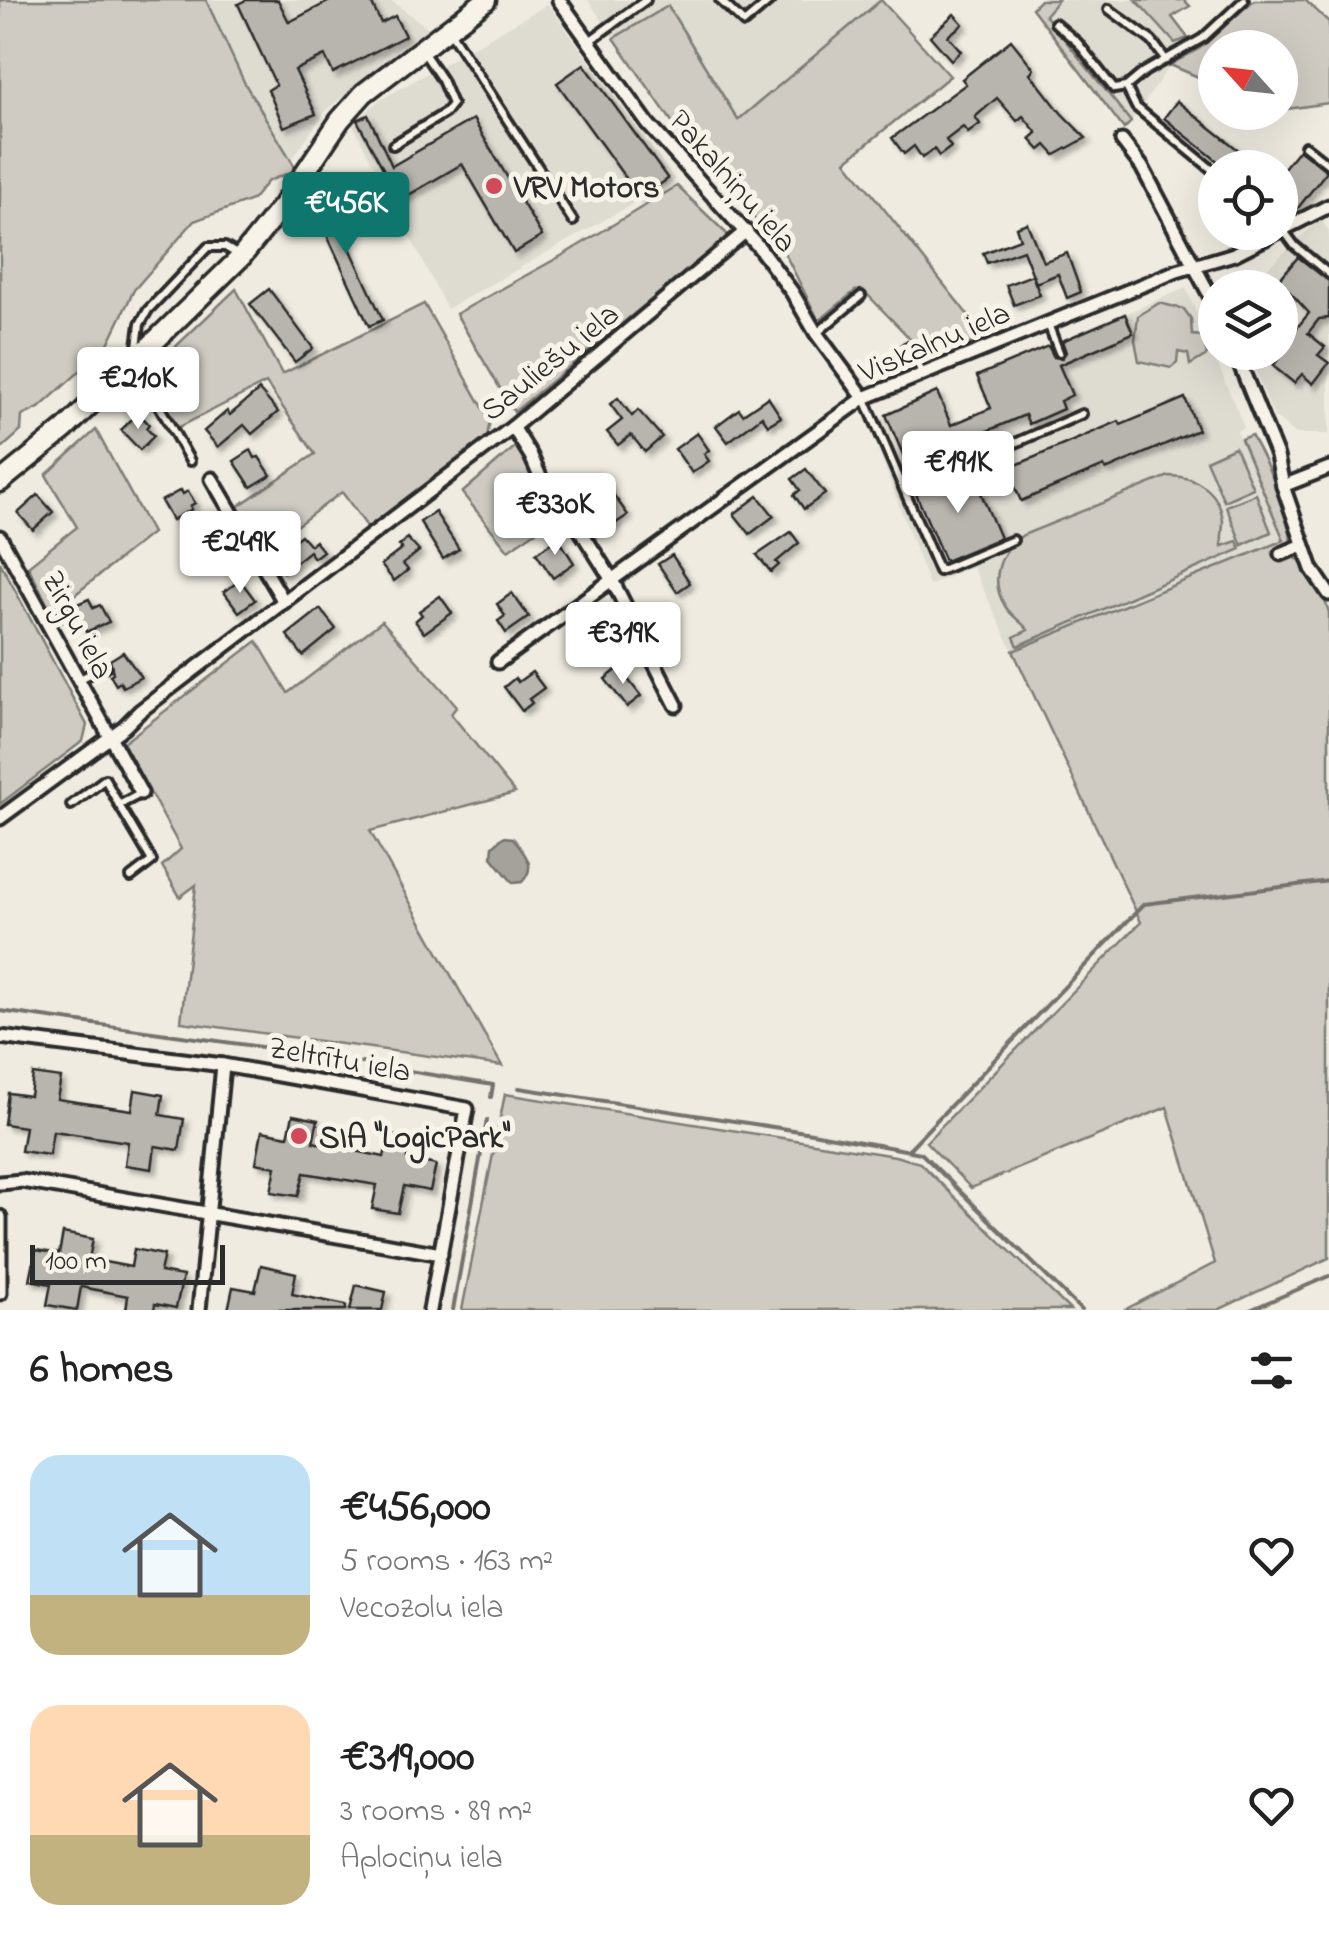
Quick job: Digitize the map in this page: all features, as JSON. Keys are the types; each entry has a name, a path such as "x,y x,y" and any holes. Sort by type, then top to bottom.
{"street":[{"path":"0,482 65,429 242,256 284,205 340,120 364,94 486,0"},
{"name":"Pakalniņu iela","path":"560,0 648,124 746,231 864,398"},
{"path":"1122,141 1142,166 1198,272"},
{"name":"Viskalnu iela","path":"1298,222 1329,206"},
{"name":"Sauliešu iela","path":"0,818 513,428 746,231"},
{"name":"Viskalnu iela","path":"498,662 864,398 1242,250"},
{"path":"1242,370 1277,456 1312,568 1328,589"},
{"path":"513,428 544,486 572,517 612,580 676,705"},
{"path":"1284,486 1329,468"},
{"path":"212,479 284,602"},
{"name":"Zirgu iela","path":"0,537 141,793"},
{"path":"1281,554 1303,545"},
{"name":"Zeltrītu iela","path":"0,1037 224,1066 467,1108 430,1310"},
{"path":"199,1310 224,1066"},
{"path":"0,1183 22,1180 441,1254"},
{"path":"0,1217 0,1293"}],"lane":[{"path":"588,42 646,0"},
{"path":"720,0 744,23 771,0"},
{"path":"1055,23 1078,43 1114,89 1126,86 1203,38 1244,0"},
{"path":"1109,9 1152,42 1166,60"},
{"path":"449,28 573,221"},
{"path":"393,144 445,113 452,104 422,50"},
{"path":"1126,86 1136,107 1198,158"},
{"path":"1304,146 1329,165"},
{"path":"190,460 135,363 140,324 148,310 208,248 225,247 242,256"},
{"path":"1298,248 1329,274"},
{"path":"816,334 861,296"},
{"path":"1048,323 1059,352"},
{"path":"882,369 907,347 925,376"},
{"path":"864,398 939,571 1013,540"},
{"path":"906,491 1082,414"},
{"path":"46,623 71,610"},
{"path":"77,681 106,666"},
{"path":"71,806 105,779 152,861 131,877"},
{"path":"119,805 141,793"}],"shaded area":[{"path":"0,0 206,0 245,84 297,170 268,181 252,200 194,221 134,290 106,348 39,408 22,416 21,431 0,450"},
{"path":"206,0 390,0 431,30 328,108 291,160 245,84"},
{"path":"588,0 881,0 738,120 669,7 614,38"},
{"path":"881,0 950,76 846,161 987,339 927,356 863,290 855,291 819,321 782,248 693,152 614,38 668,6 738,120"},
{"path":"1040,0 1058,0 1045,15 1131,122 1124,129 1032,8"},
{"path":"1058,0 1136,0 1175,43 1170,65 1131,122 1044,15"},
{"path":"1136,0 1184,0 1190,6 1172,17 1188,38 1175,43"},
{"path":"1254,0 1305,0 1329,22 1329,103 1298,107 1298,30 1220,30"},
{"path":"548,4 675,180 447,309 353,125 377,102"},
{"path":"1198,49 1198,77 1170,65"},
{"path":"677,186 729,236 514,412 456,314"},
{"path":"1321,218 1329,232 1329,434 1296,434 1274,417 1255,370 1298,370 1298,270 1265,270 1287,250 1298,250 1298,239"},
{"path":"1186,288 1198,317 1198,370 1220,370 1244,427 1237,431 1285,540 1013,651 972,566 929,586 869,424 937,392 952,425 991,408 977,376"},
{"path":"236,289 282,374 424,304 490,420 487,437 368,528 342,492 261,552 237,507 315,454 266,383 177,428 145,376"},
{"path":"1159,303 1184,309 1191,319 1192,335 1198,336 1198,360 1190,365 1188,354 1178,352 1177,363 1171,368 1139,361 1135,340 1138,316"},
{"path":"96,430 152,533 52,613 28,566 77,527 46,475"},
{"path":"1251,435 1288,519 1290,542 1278,549 1281,559 1291,556 1302,561 1305,573 1321,590 1329,612 1329,1258 1218,1310 1124,1310 1215,1263 1167,1107 971,1188 926,1142 1141,922 1013,651 1284,540 1241,439"},
{"path":"516,446 559,515 508,550 462,493"},
{"path":"1235,447 1253,488 1224,501 1206,460"},
{"path":"1169,476 1189,479 1212,494 1223,521 1222,546 1237,541 1241,549 1018,646 1014,637 1028,630 1007,610 998,586 999,567 1008,549 1023,535"},
{"path":"1256,494 1271,532 1242,545 1226,506"},
{"path":"0,562 87,725 83,741 0,804"},
{"path":"382,621 457,706 451,714 515,793 370,831 502,1066 181,1022 196,885 180,897 162,866 181,849 123,743 257,641 288,693"},
{"path":"503,837 513,838 528,860 529,870 522,882 513,883 492,857 493,846"},
{"path":"505,1094 920,1163 1070,1310 462,1310"}],"building":[{"path":"246,0 278,0 289,22 332,0 370,0 381,23 395,16 405,36 333,73 325,56 295,70 316,114 284,127 268,90 276,85 238,4"},
{"path":"954,14 963,24 948,36 961,51 951,60 930,36"},
{"path":"1011,40 1034,69 1030,73 1086,138 1055,155 1046,145 1040,150 1030,139 1037,133 1023,116 1017,121 997,98 975,117 980,124 968,133 963,127 946,140 951,147 939,156 934,149 922,158 914,146 904,154 892,138 966,84 962,79"},
{"path":"584,64 668,179 640,198 557,83"},
{"path":"1177,101 1198,118 1198,130 1213,130 1238,150 1204,150 1164,118"},
{"name":"VRV Motors","path":"368,115 392,166 473,119 542,236 514,253 462,164 400,200 357,120"},
{"path":"1298,150 1327,171 1298,208"},
{"path":"323,189 383,320 369,326 309,196"},
{"path":"1027,223 1043,262 1067,253 1081,292 1067,298 1058,274 1036,283 1023,250 987,263 983,253 1020,239 1016,227"},
{"path":"1298,257 1329,281 1329,318 1319,319 1308,333 1325,347 1318,355 1329,363 1313,384 1302,374 1294,383 1278,370 1298,370 1298,326 1309,313 1298,301 1298,270 1287,270"},
{"path":"1032,275 1040,295 1014,305 1006,285"},
{"path":"269,289 313,348 295,362 250,304"},
{"path":"1125,314 1133,333 1059,365 1072,395 1060,401 1063,409 1029,424 1025,415 938,452 944,467 914,480 886,415 937,392 951,425 991,408 977,376 1048,346 1054,357 1062,358 1066,352 1062,341"},
{"path":"259,390 278,412 252,434 244,425 218,447 204,431"},
{"path":"768,397 781,417 768,425 762,416 728,442 716,426 739,409 743,414"},
{"path":"618,398 632,416 638,410 662,437 645,452 631,435 618,445 607,432 622,420 610,404"},
{"path":"1185,398 1198,430 1021,501 1007,469 1119,421 1121,425"},
{"path":"138,413 154,436 140,450 121,430"},
{"path":"697,433 709,450 704,454 709,461 692,473 675,449"},
{"path":"251,450 271,475 251,487 234,461"},
{"path":"806,469 825,494 804,509 794,495 800,490 792,479"},
{"path":"971,470 1000,538 945,561 916,494"},
{"path":"607,486 628,515 606,530 586,502"},
{"path":"181,490 183,494 188,491 195,503 190,506 192,509 172,520 161,501"},
{"path":"38,495 53,512 33,530 18,513"},
{"path":"758,496 774,516 750,534 734,514"},
{"path":"435,512 459,549 443,559 420,522"},
{"path":"791,532 799,543 776,562 779,565 771,572 757,555"},
{"path":"301,535 310,545 315,541 323,551 314,558 309,551 283,572 272,558"},
{"path":"407,538 419,551 403,564 408,570 394,581 381,565 402,549 399,546"},
{"path":"558,538 574,563 553,578 536,553"},
{"path":"672,555 690,583 677,592 658,564"},
{"path":"240,580 255,600 239,612 224,592"},
{"path":"512,593 529,617 506,633 498,621 505,616 497,604"},
{"path":"440,596 452,613 424,633 415,621 422,615 419,611"},
{"path":"89,599 93,608 100,605 109,622 86,632 75,605"},
{"path":"320,609 336,629 303,656 287,635"},
{"path":"601,616 611,631 600,639 605,646 591,656 575,633"},
{"path":"123,652 141,677 123,687 120,682 116,685 110,675 110,660"},
{"path":"619,668 641,696 627,707 605,679"},
{"path":"532,672 544,688 529,699 532,703 522,711 504,687"},
{"path":"33,1074 61,1078 57,1099 132,1110 135,1090 163,1095 160,1115 184,1119 179,1150 155,1146 152,1169 125,1165 128,1142 53,1131 49,1155 21,1151 25,1127 4,1124 8,1093 30,1096"},
{"path":"293,1115 318,1120 313,1142 384,1157 389,1135 412,1139 407,1159 436,1165 430,1191 404,1186 398,1213 372,1209 377,1185 304,1173 298,1196 271,1192 276,1167 256,1163 262,1131 288,1136"},
{"path":"63,1233 93,1239 89,1259 131,1267 134,1249 164,1255 160,1272 183,1276 176,1308 155,1304 154,1310 126,1310 128,1296 81,1287 77,1310 47,1305 51,1284 30,1280 36,1250 59,1254"},
{"path":"261,1265 296,1273 292,1294 346,1305 346,1310 228,1310 233,1287 255,1291"},
{"path":"356,1285 386,1292 382,1310 350,1310"}],"waterway":[{"path":"909,1149 1144,904 1329,881"},
{"path":"0,1011 283,1050 493,1085 491,1097"},
{"path":"519,1088 921,1153 1081,1310"},
{"path":"453,1310 487,1120"},
{"path":"1250,1310 1329,1276"}],"place":[{"name":"VRV Motors","path":"494,186"},
{"name":"SIA \"LogicPark\"","path":"299,1136"}]}
